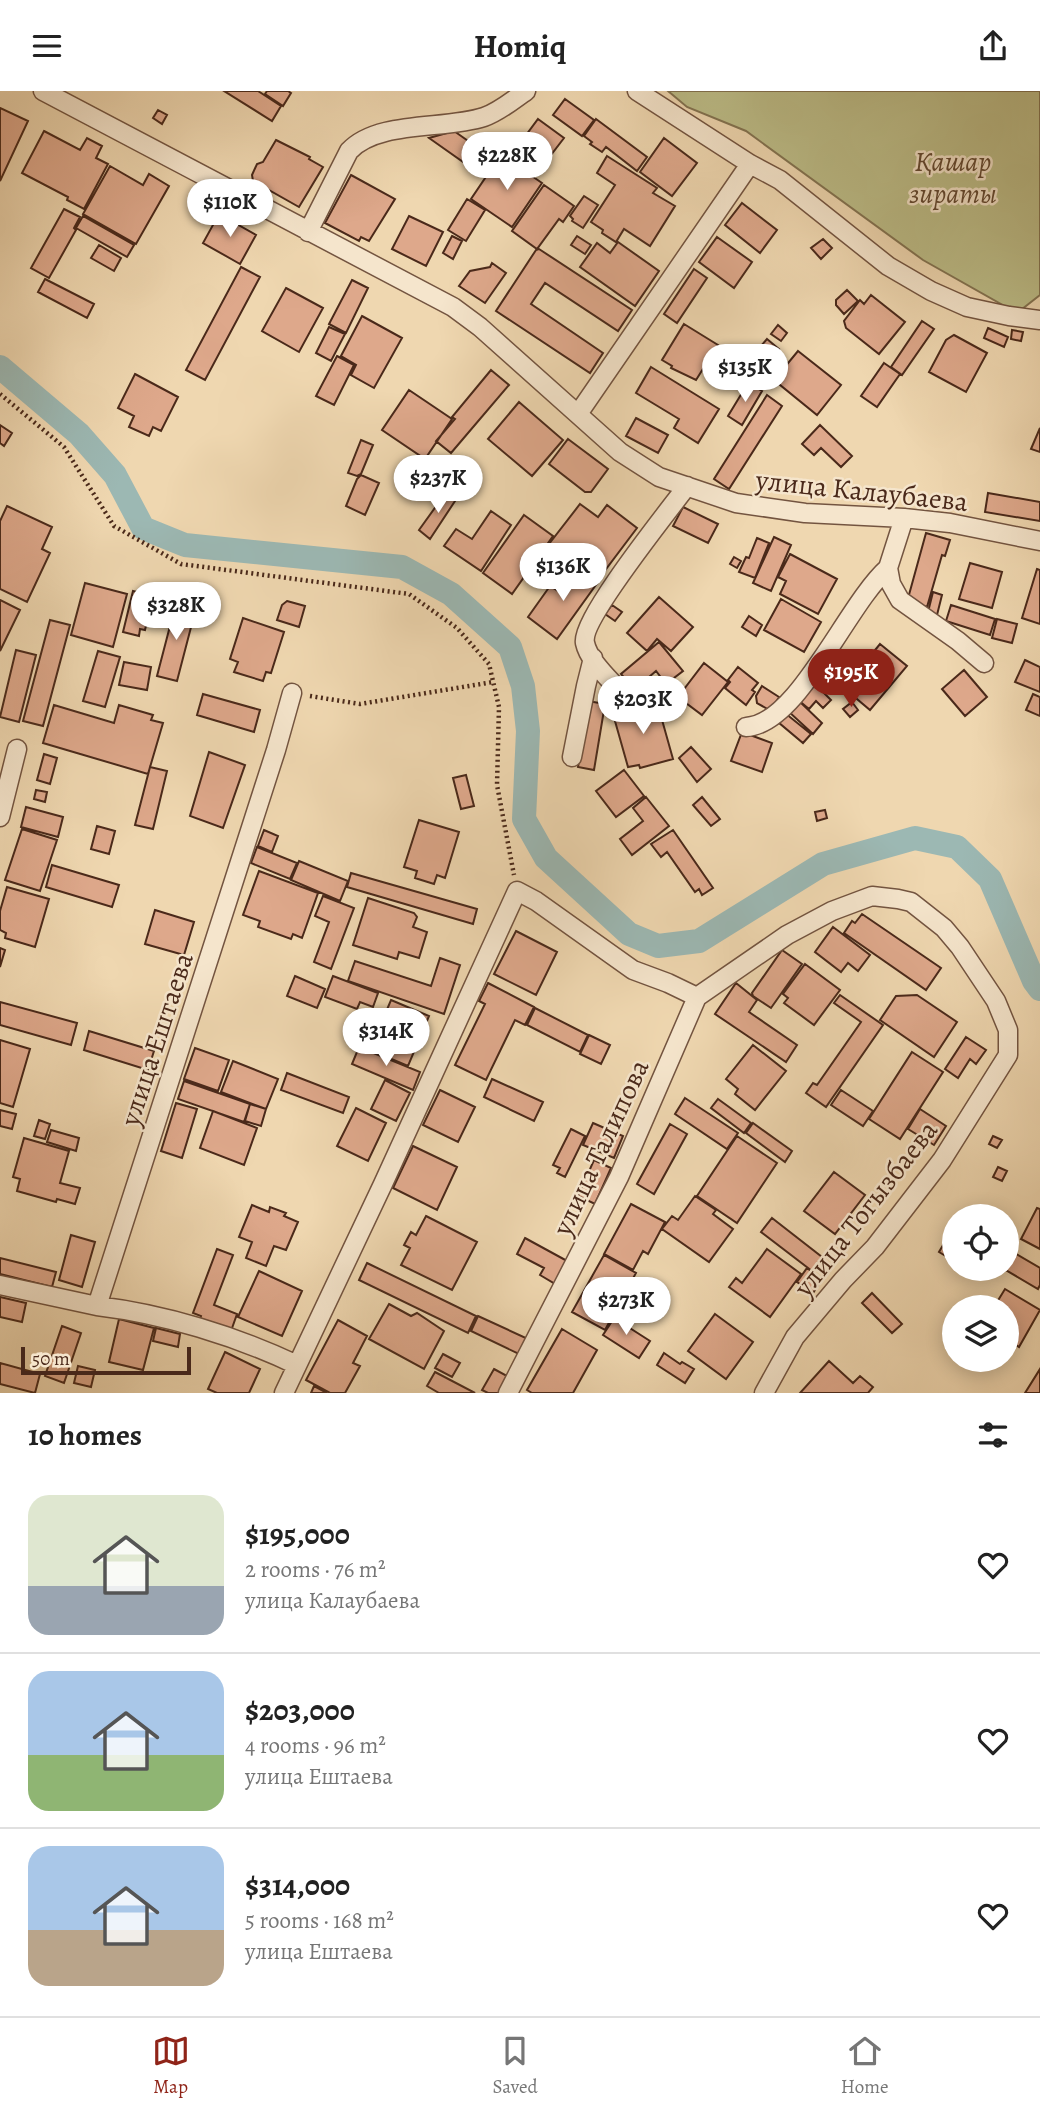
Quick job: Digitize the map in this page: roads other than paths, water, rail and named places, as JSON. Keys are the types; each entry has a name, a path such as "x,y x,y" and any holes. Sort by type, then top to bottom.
{"street":[{"name":"улица Калаубаева","path":"43,91 453,307 480,327 620,452 659,477 736,503 805,513 950,523 1040,541"},
{"path":"309,232 349,151 357,143 394,131 486,117 526,91"},
{"path":"637,91 750,164 780,180 888,266 931,291 967,307 1040,320"},
{"path":"579,414 750,164"},
{"path":"623,695 593,658 585,643 585,631 591,618 687,486"},
{"path":"904,518 888,568 891,584 900,600 984,663"},
{"path":"746,727 758,727 774,718 813,671 874,581 888,568"},
{"path":"572,757 593,658"},
{"name":"улица Ештаева","path":"97,1306 272,763 292,693"},
{"path":"0,817 18,749"},
{"path":"284,1393 517,891 536,901 633,970 697,997"},
{"name":"улица Тогызбаева","path":"697,997 787,935 832,911 873,897 898,899 911,902 923,910 944,928 960,947 996,1001 1008,1030 1008,1055 942,1160 875,1247 795,1337 764,1393"},
{"name":"улица Талипова","path":"508,1393 619,1177 697,997"},
{"path":"0,1285 97,1306 134,1311 259,1347 297,1365"}],"waterway":[{"path":"0,367 79,434 115,475 143,528 185,545 402,567 451,594 510,647 523,686 528,731 524,819 546,858 629,934 658,946 699,941 823,864 915,838 957,847 990,879 1034,981 1040,989"}],"park label":[{"name":"Қашар зираты","path":"953,177"}]}
